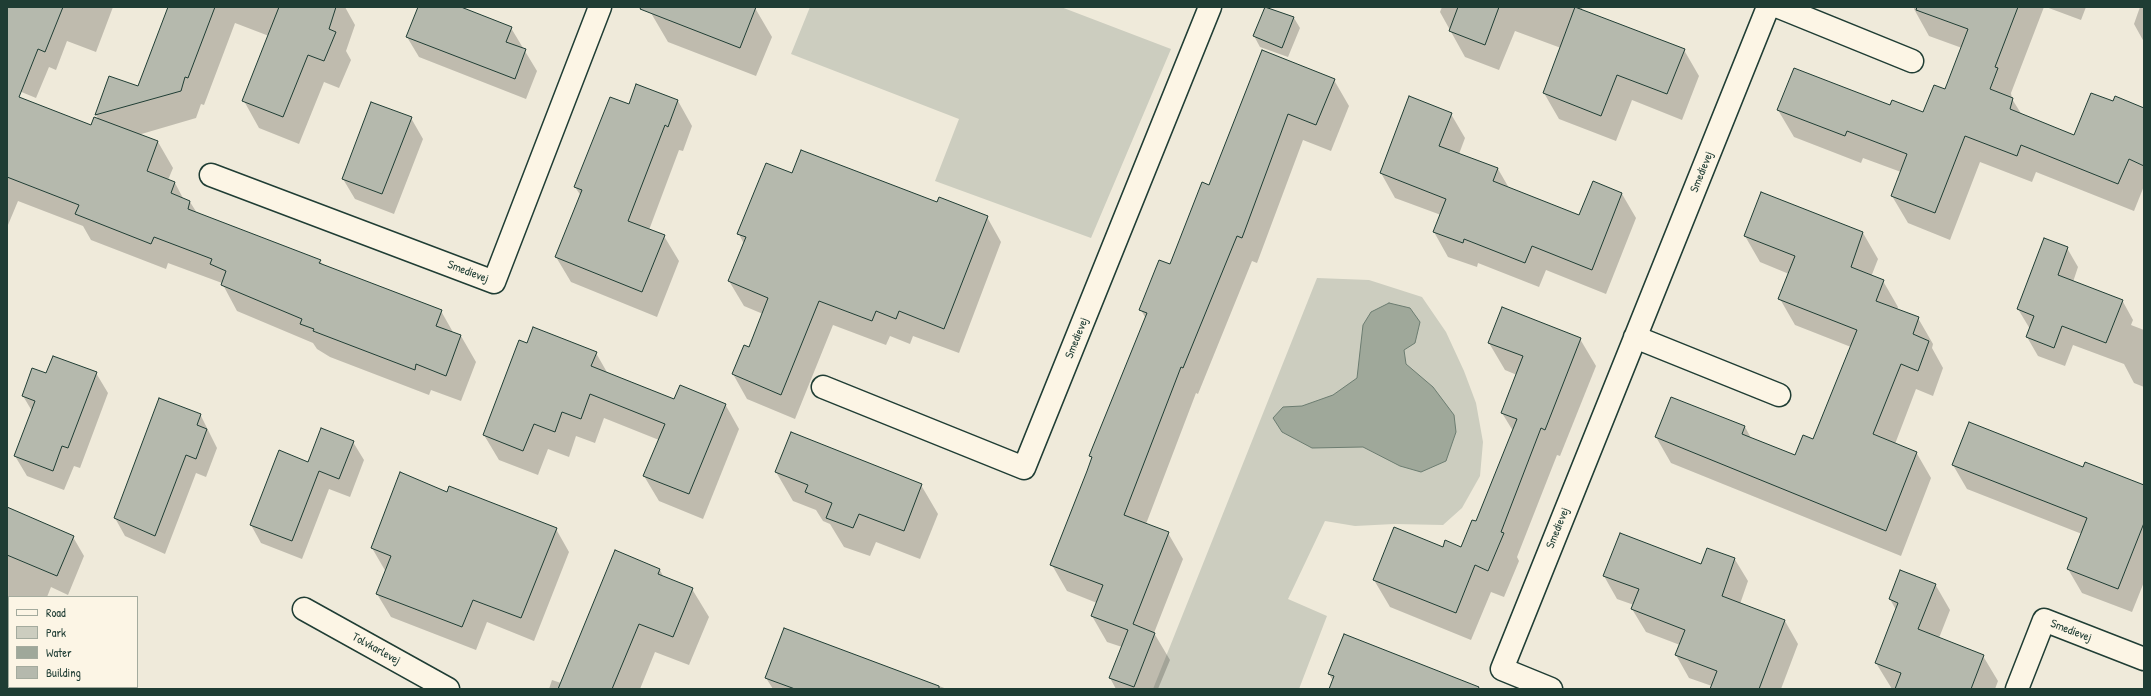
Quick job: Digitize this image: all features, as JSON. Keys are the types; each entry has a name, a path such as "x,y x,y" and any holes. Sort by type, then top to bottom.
{"street":[{"name":"Smedievej","path":"211,175 494,282 600,7"},
{"name":"Smedievej","path":"823,387 1024,468 1210,7"},
{"name":"Smedievej","path":"1551,689 1502,669 1768,7"},
{"path":"1778,7 1912,61"},
{"path":"1635,338 1779,395"},
{"name":"Tolvkarlevej","path":"304,609 448,689"},
{"name":"Smedievej","path":"2017,689 2044,620 2144,659"}],"green space":[{"path":"810,7 1061,7 1171,49 1091,238 935,181 959,119 791,54"},
{"path":"1317,278 1369,280 1422,297 1446,332 1464,371 1476,403 1483,442 1480,476 1462,508 1443,525 1394,524 1355,526 1325,521 1288,599 1327,616 1299,689 1153,689"}],"water":[{"path":"1389,303 1410,308 1420,322 1415,343 1404,350 1406,364 1433,387 1454,415 1456,432 1446,461 1421,472 1400,466 1363,447 1312,448 1282,432 1273,418 1283,407 1302,406 1333,395 1357,378 1363,325 1371,312"}],"building":[{"path":"7,7 63,7 45,52 38,49 19,97 91,125 94,117 158,141 147,171 175,182 171,193 190,201 188,209 321,260 319,263 442,310 436,326 461,335 446,376 416,364 415,370 313,331 314,329 300,324 302,319 221,285 226,271 210,264 212,259 154,237 151,244 75,214 79,205 7,177"},
{"path":"168,7 215,7 188,78 185,77 181,91 95,115 109,76 138,86"},
{"path":"279,7 336,7 329,29 336,32 324,61 308,55 283,117 242,101"},
{"path":"418,7 461,7 512,27 506,42 526,49 515,79 406,37"},
{"path":"641,7 756,7 740,48 640,9"},
{"path":"1265,7 1294,17 1282,48 1253,36"},
{"path":"1458,7 1499,7 1485,45 1449,31"},
{"path":"1575,7 1685,49 1667,94 1617,75 1601,116 1543,93"},
{"path":"1917,7 2018,7 1995,67 1998,68 1990,89 2013,98 2010,109 2074,135 2091,93 2113,101 2115,96 2144,108 2144,166 2129,159 2118,184 2021,145 2017,156 1965,136 1935,213 1891,196 1907,154 1847,131 1845,136 1777,110 1794,68 1890,105 1892,100 1923,112 1934,85 1945,89 1968,29 1916,10"},
{"path":"1262,50 1335,79 1316,125 1288,114 1242,238 1237,236 1183,368 1181,367 1124,515 1169,532 1133,624 1155,633 1134,687 1109,678 1128,630 1091,616 1103,585 1050,565 1087,471 1092,457 1089,456 1147,313 1139,310 1159,260 1170,264 1202,182 1209,185"},
{"path":"636,84 678,100 668,127 665,125 628,221 665,235 642,292 555,257 582,190 574,187 610,97 629,104"},
{"path":"1409,96 1452,113 1439,146 1498,168 1493,181 1579,215 1593,181 1622,193 1592,270 1532,246 1525,263 1464,239 1463,243 1433,232 1446,199 1380,173"},
{"path":"371,102 412,117 382,194 342,179"},
{"path":"801,150 937,202 939,197 988,216 944,329 899,311 896,319 876,311 872,321 819,301 781,395 732,374 744,345 749,347 768,298 728,281 746,237 737,234 766,163 792,173"},
{"path":"1761,192 1863,232 1851,267 1884,280 1876,301 1919,317 1913,334 1929,341 1918,371 1901,364 1873,434 1917,452 1886,531 1655,437 1671,397 1745,426 1742,434 1795,455 1803,435 1813,439 1857,330 1778,299 1795,256 1744,236"},
{"path":"2044,238 2068,247 2058,275 2123,300 2106,343 2062,326 2054,348 2026,337 2034,316 2017,309"},
{"path":"1502,307 1581,338 1545,430 1541,428 1501,532 1504,533 1488,571 1475,565 1456,613 1373,580 1394,527 1443,547 1445,540 1461,547 1472,520 1476,521 1517,419 1501,413 1523,356 1488,343"},
{"path":"533,327 597,352 591,366 674,399 680,385 726,404 689,494 643,476 665,424 590,394 581,419 562,412 555,432 534,424 523,451 483,435 519,340 527,343"},
{"path":"53,356 97,372 68,448 62,446 53,471 14,456 35,401 22,396 32,368 46,373"},
{"path":"159,398 201,414 197,425 207,429 196,459 186,455 155,536 114,518"},
{"path":"1969,422 2083,467 2085,462 2144,485 2144,523 2118,589 2067,569 2087,518 1952,465"},
{"path":"321,428 354,441 339,479 319,471 292,541 250,525 279,450 308,462"},
{"path":"791,432 922,484 904,531 859,514 853,528 826,518 832,503 805,492 808,485 775,472"},
{"path":"400,472 447,492 449,486 557,528 521,618 473,600 462,627 376,594 391,556 371,548"},
{"path":"7,507 74,536 57,576 7,555"},
{"path":"1620,533 1701,564 1707,548 1735,558 1722,596 1785,620 1759,689 1710,689 1717,671 1675,655 1685,630 1631,609 1639,589 1603,576"},
{"path":"615,550 660,569 658,574 693,588 673,637 639,624 612,689 558,689"},
{"path":"1900,570 1936,584 1918,629 1984,655 1971,689 1895,689 1901,673 1875,663 1898,603 1889,599"},
{"path":"784,628 939,686 939,689 795,689 765,678"},
{"path":"1344,634 1479,687 1478,689 1329,689 1334,676 1328,674"}]}
